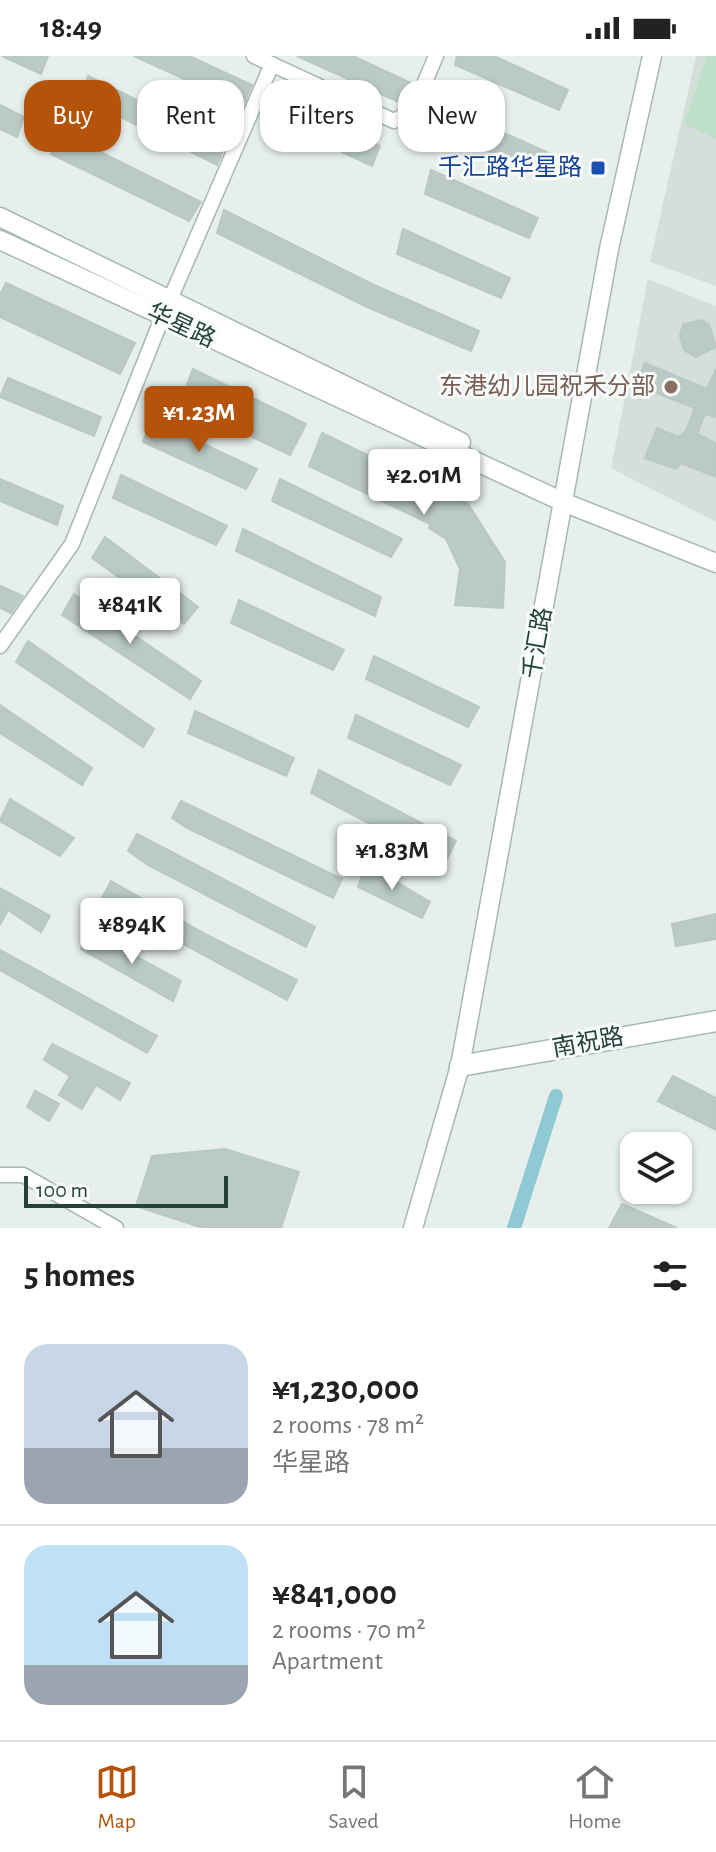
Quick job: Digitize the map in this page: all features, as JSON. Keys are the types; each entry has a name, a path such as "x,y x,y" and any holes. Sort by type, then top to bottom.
{"main road":[{"name":"南祝路","path":"460,1066 716,1021"}],"street":[{"path":"254,56 394,121 413,110 436,56"},
{"name":"千汇路","path":"413,1228 460,1066 609,249 652,56"},
{"path":"0,646 72,544 169,300 272,64"},
{"path":"0,217 526,474 563,502"},
{"name":"华星路","path":"0,240 563,502 716,563"},
{"path":"0,1175 23,1175 116,1228"}],"shaded area":[{"path":"696,56 716,56 716,286 650,262"},
{"name":"东港幼儿园祝禾分部","path":"648,279 716,306 716,522 611,468"}],"green space":[{"path":"707,56 716,56 716,139 684,124"}],"building":[{"path":"2,56 48,56 41,74"},
{"path":"134,56 189,56 241,80 186,80"},
{"path":"297,56 353,56 404,80 398,80 398,102 382,94 382,80 350,80"},
{"path":"457,56 494,56 568,90 559,110 505,87 505,80 490,80 455,65"},
{"path":"244,81 252,85 244,104"},
{"path":"121,92 137,100 137,125 121,117"},
{"path":"0,105 24,117 17,137 0,129"},
{"path":"505,133 551,154 543,174 490,152 505,152"},
{"path":"100,152 201,202 189,221 51,154"},
{"path":"191,152 223,152 217,165"},
{"path":"341,152 378,152 372,166"},
{"path":"431,170 538,218 529,238 425,194"},
{"path":"224,210 372,284 479,331 471,351 367,307 217,233"},
{"path":"403,229 510,278 501,298 397,254"},
{"path":"6,283 135,343 120,374 0,317 0,294"},
{"path":"702,320 709,325 716,347 696,357 684,350 680,336 683,324"},
{"path":"645,363 707,389 716,369 716,417 705,414 697,434 716,443 716,477 681,463 676,469 645,458 657,428 678,437 686,431 695,408 636,385"},
{"path":"193,369 306,424 290,455 180,403"},
{"path":"8,378 101,417 94,436 0,397"},
{"path":"151,419 257,469 246,489 143,442"},
{"path":"322,433 468,504 505,562 503,608 455,605 460,569 446,539 429,528 430,524 309,466"},
{"path":"121,475 227,526 216,545 113,498"},
{"path":"0,479 63,506 57,525 0,501"},
{"path":"280,479 402,539 391,557 272,501"},
{"path":"243,529 381,597 375,616 236,551"},
{"path":"105,537 198,607 184,624 92,558"},
{"path":"0,586 23,596 11,613 0,608"},
{"path":"74,594 201,681 190,699 62,615"},
{"path":"239,600 344,650 333,670 231,623"},
{"path":"28,641 154,729 143,747 16,662"},
{"path":"374,656 479,707 468,727 366,679"},
{"path":"0,705 92,768 82,785 0,733"},
{"path":"195,711 294,758 286,776 188,733"},
{"path":"356,715 461,765 450,785 348,738"},
{"path":"319,770 456,841 445,863 311,793"},
{"path":"10,799 74,838 60,856 0,821"},
{"path":"181,801 342,879 333,898 187,828 172,818"},
{"path":"137,834 315,927 306,947 148,865 128,851"},
{"path":"366,864 430,902 422,918 358,887"},
{"path":"111,881 207,935 297,980 287,1000 115,907 102,898"},
{"path":"0,888 50,916 41,932 8,910 0,925"},
{"path":"716,914 716,939 676,946 672,924"},
{"path":"89,931 181,981 173,1001 81,949"},
{"path":"0,950 157,1036 147,1053 0,970"},
{"path":"52,1044 130,1083 120,1100 96,1085 82,1109 59,1095 70,1076 44,1060"},
{"path":"673,1076 716,1098 716,1130 658,1101"},
{"path":"35,1091 59,1104 49,1121 27,1107"},
{"path":"225,1149 299,1172 281,1228 203,1228 136,1206 152,1156"},
{"path":"622,1204 677,1228 609,1228"}],"waterway":[{"path":"514,1228 556,1096"}],"place":[{"name":"千汇路华星路","path":"598,168"},
{"name":"东港幼儿园祝禾分部","path":"671,387"}]}
